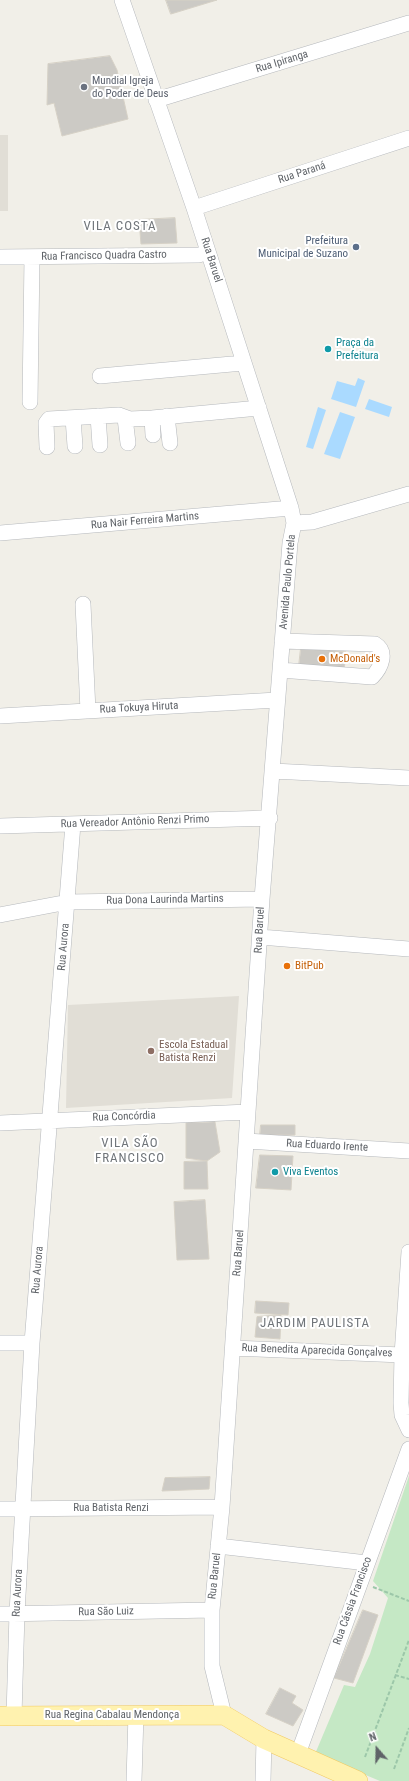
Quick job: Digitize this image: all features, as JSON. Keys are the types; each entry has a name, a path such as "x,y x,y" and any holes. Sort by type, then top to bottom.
{"main road":[{"name":"Rua Regina Cabalau Mendonça","path":"7,1716 136,1714 224,1715"},
{"path":"224,1715 264,1739 358,1781"}],"street":[{"name":"Rua Baruel","path":"122,0 194,208 259,408 292,516"},
{"name":"Rua Ipiranga","path":"156,100 409,23"},
{"name":"Rua Paraná","path":"194,208 409,138"},
{"name":"Rua Francisco Quadra Castro","path":"0,257 199,255 208,252"},
{"path":"30,402 32,257"},
{"path":"100,376 244,363"},
{"path":"47,447 47,420 119,415 125,418 152,418 259,408"},
{"path":"98,416 100,445"},
{"path":"167,416 170,443"},
{"path":"73,418 75,446"},
{"path":"125,418 128,443"},
{"path":"152,418 152,435"},
{"name":"Avenida Paulo Portela","path":"282,641 292,516 312,522 409,494"},
{"name":"Rua Nair Ferreira Martins","path":"0,533 292,516"},
{"path":"83,604 88,711"},
{"name":"Rua Baruel","path":"224,1715 212,1666 212,1610 222,1507 262,899 270,818 282,641"},
{"path":"280,670 372,677 379,670 382,662 382,652 380,647 375,644 282,641"},
{"name":"Rua Tokuya Hiruta","path":"0,716 277,700"},
{"path":"273,771 409,778"},
{"name":"Rua Vereador Antônio Renzi Primo","path":"0,826 270,818"},
{"name":"Rua Aurora","path":"7,1716 17,1613 32,1343 73,824"},
{"name":"Rua Dona Laurinda Martins","path":"0,915 68,902 262,899"},
{"path":"260,937 409,949"},
{"name":"Rua Concórdia","path":"0,1122 248,1112"},
{"name":"Rua Eduardo Irente","path":"246,1141 409,1150"},
{"path":"409,1252 402,1355 401,1403 402,1415 409,1430"},
{"path":"0,1343 32,1343"},
{"name":"Rua Benedita Aparecida Gonçalves","path":"233,1348 402,1355"},
{"name":"Rua Cássia Francisco","path":"298,1754 409,1449"},
{"name":"Rua Batista Renzi","path":"0,1509 222,1507"},
{"path":"218,1546 366,1564"},
{"name":"Rua São Luiz","path":"0,1614 212,1610"},
{"path":"134,1781 136,1714"},
{"path":"263,1781 264,1739"}],"path":[{"path":"360,1582 409,1601"},
{"path":"365,1757 409,1640"},
{"path":"395,1675 409,1679"},
{"path":"394,1769 409,1728"}],"shaded area":[{"path":"0,135 8,135 8,211 0,211"},
{"name":"Escola Estadual Batista Renzi","path":"239,996 232,1098 66,1108 68,1005"}],"green space":[{"path":"409,1476 409,1781 380,1781 315,1754 344,1685 355,1687 370,1654 388,1598 373,1581"}],"water":[{"path":"358,378 365,381 356,407 331,399 337,381 355,386"},
{"path":"369,399 392,407 389,417 365,409"},
{"path":"318,407 326,410 313,449 306,447"},
{"path":"340,412 355,417 340,459 324,454"}],"building":[{"path":"166,0 217,0 171,14"},
{"name":"Mundial Igreja do Poder de Deus","path":"110,56 117,70 128,119 62,136 54,103 47,105 48,64"},
{"path":"175,218 177,243 141,244 139,220"},
{"name":"McDonald's","path":"301,648 346,652 344,671 299,666"},
{"path":"215,1122 220,1152 207,1161 186,1158 186,1123"},
{"path":"261,1125 295,1125 295,1135 260,1135"},
{"name":"Viva Eventos","path":"260,1155 293,1156 291,1190 256,1188"},
{"path":"207,1161 208,1189 184,1189 184,1162"},
{"path":"205,1200 209,1259 177,1260 174,1202"},
{"path":"256,1301 289,1303 288,1315 255,1313"},
{"path":"281,1315 280,1339 255,1337 257,1317"},
{"path":"210,1477 209,1489 162,1491 165,1478"},
{"path":"363,1610 378,1615 353,1683 334,1678"},
{"path":"280,1688 296,1696 292,1703 303,1710 293,1726 266,1714"}],"place":[{"name":"Mundial Igreja do Poder de Deus","path":"84,87"},
{"name":"Prefeitura Municipal de Suzano","path":"356,247"},
{"name":"Praça da Prefeitura","path":"328,349"},
{"name":"McDonald's","path":"322,659"},
{"name":"BitPub","path":"287,966"},
{"name":"Escola Estadual Batista Renzi","path":"151,1051"},
{"name":"Viva Eventos","path":"275,1172"}],"district":[{"name":"VILA COSTA","path":"120,227"},
{"name":"VILA SÃO FRANCISCO","path":"130,1152"},
{"name":"JARDIM PAULISTA","path":"315,1324"}]}
